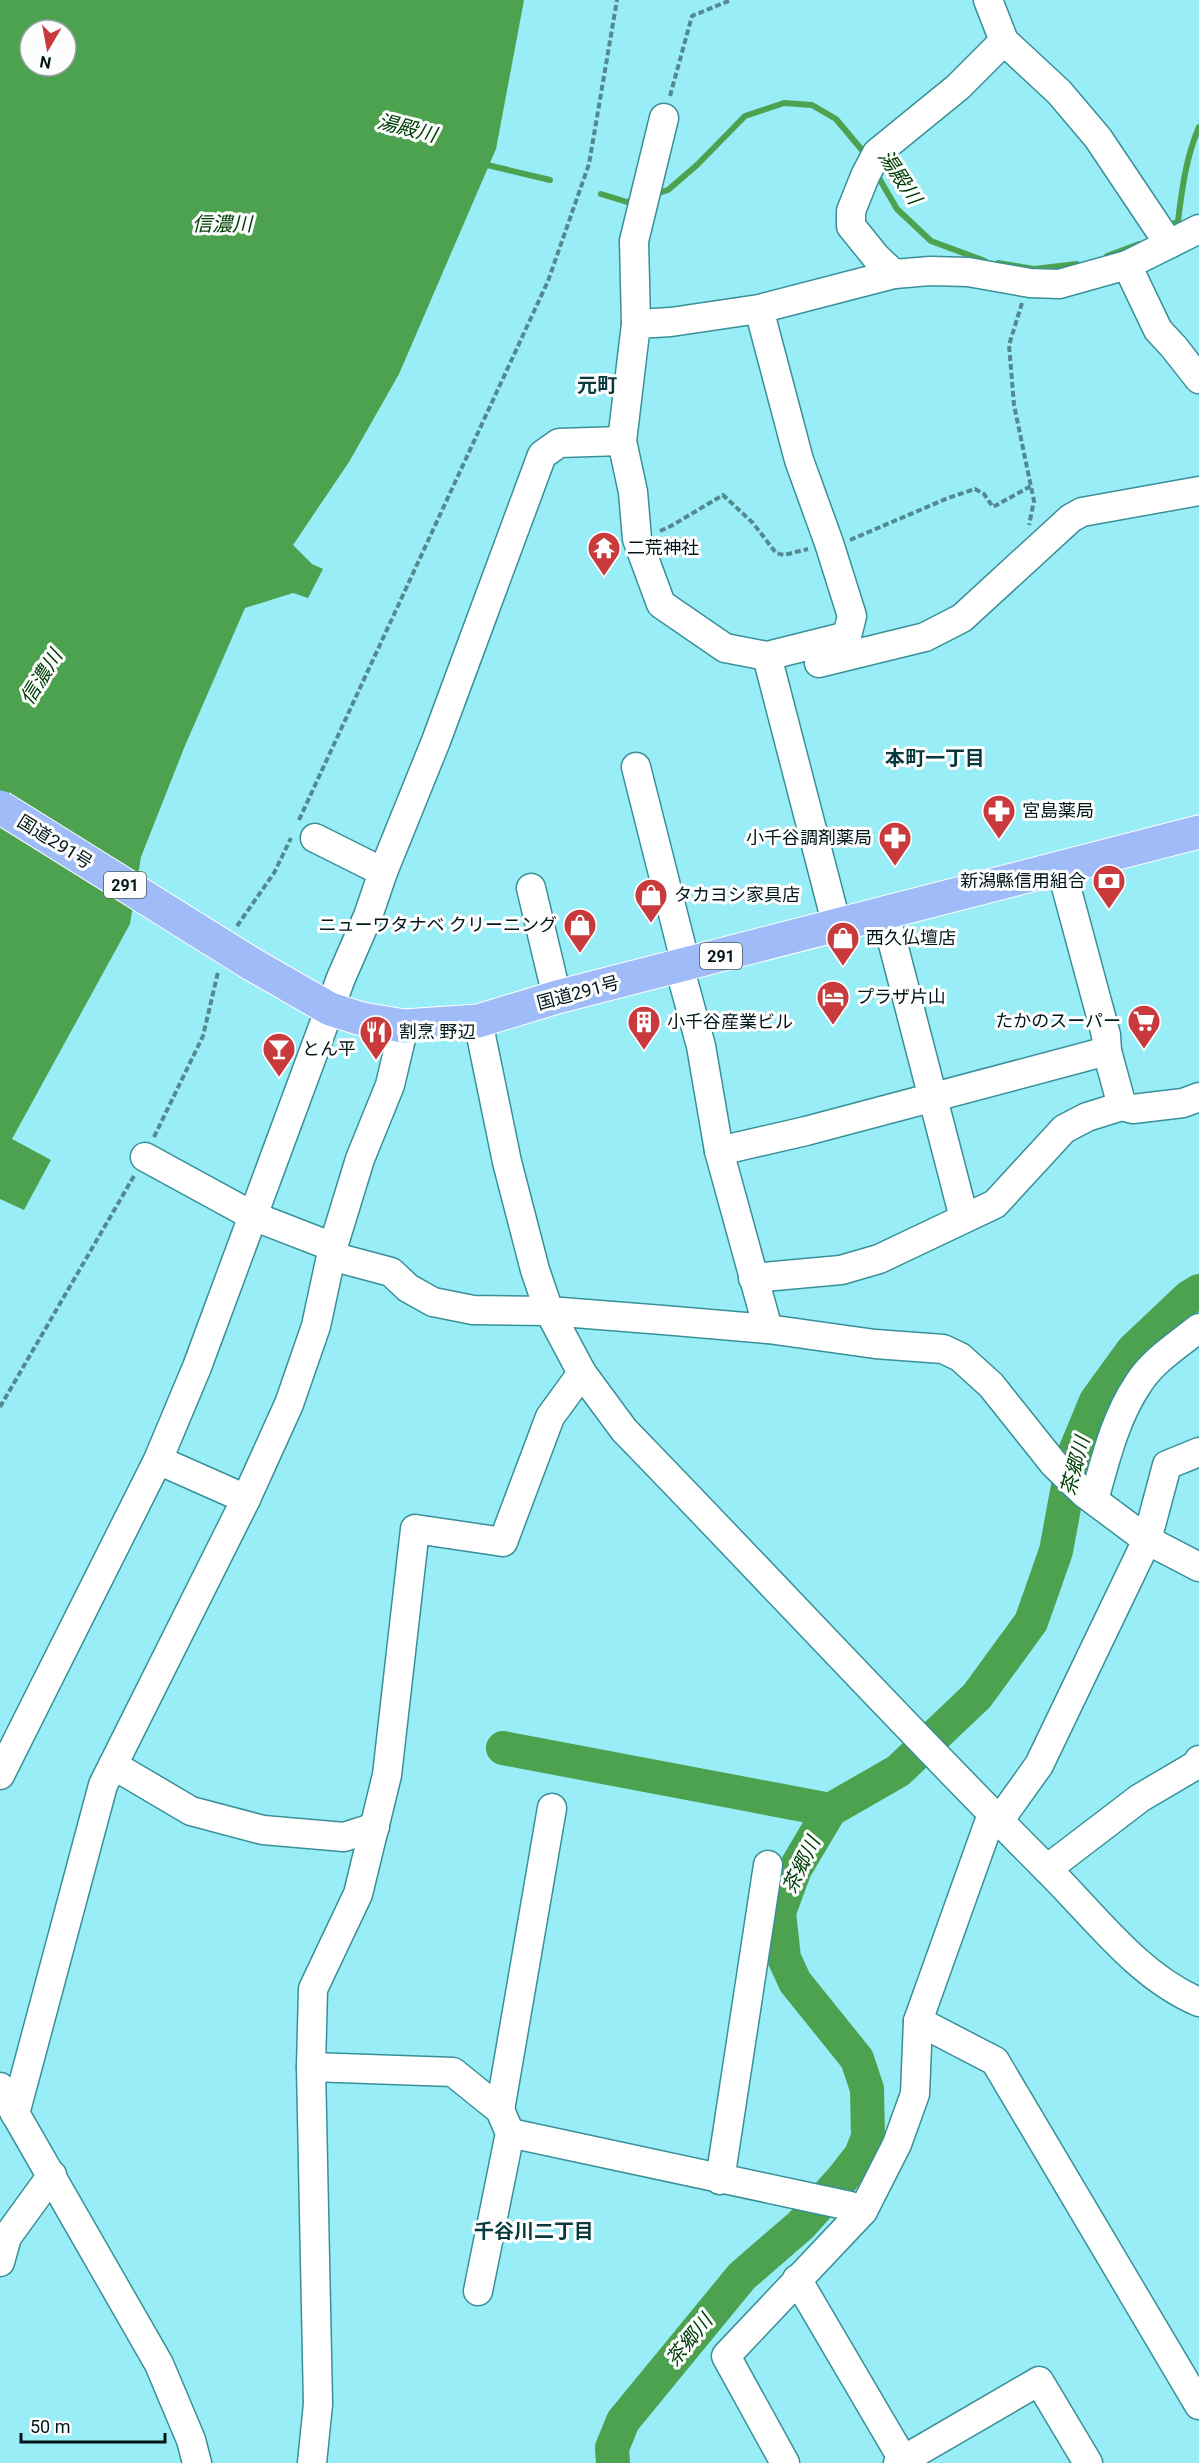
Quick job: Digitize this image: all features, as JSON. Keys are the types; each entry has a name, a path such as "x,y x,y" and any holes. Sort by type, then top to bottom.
{"highway":[{"name":"国道291号","path":"0,807 235,966 330,1010 362,1019 404,1026 478,1021 557,998 1199,832"}],"street":[{"path":"988,0 1004,41 1059,92 1098,138 1164,237"},
{"path":"894,274 876,257 851,226 850,211 871,164 958,87 1004,41"},
{"path":"664,118 634,241 636,324 622,441 633,492 637,540 661,604 725,648 769,665 925,637 962,618 1071,518 1082,512 1199,491"},
{"path":"636,324 671,322 759,309 894,274 930,271 968,272 1030,283 1059,284 1127,265 1164,237 1199,229"},
{"path":"1127,265 1158,330 1199,379"},
{"path":"759,309 799,460 852,616 847,636 769,665"},
{"path":"0,1775 158,1460 197,1367 330,1010 436,741 542,455 559,443 622,441"},
{"path":"769,665 837,926"},
{"path":"636,767 701,1046 718,1151 768,1329"},
{"path":"303,830 383,872"},
{"path":"1061,868 1106,1035 1107,1052 1122,1106"},
{"path":"531,888 557,998"},
{"path":"885,913 964,1218"},
{"path":"478,1021 507,1162 535,1270 549,1311 582,1373 624,1430 995,1817 1126,1950 1161,1981 1199,2002"},
{"path":"197,2463 191,2440 159,2364 52,2175 5,2098 103,1785 246,1499 289,1404 316,1326 332,1251 360,1159 390,1084 404,1026"},
{"path":"718,1151 806,1131 1107,1052"},
{"path":"753,1278 850,1267 889,1255 995,1204 1064,1130 1087,1117 1122,1106 1133,1109 1183,1103 1199,1097"},
{"path":"145,1157 253,1216 332,1251 392,1272 408,1288 434,1302 473,1310 549,1311 768,1329 875,1344 943,1349 960,1357 991,1385 1054,1464 1089,1496 1147,1540 1199,1567"},
{"path":"1089,1496 1138,1384 1154,1364 1199,1328"},
{"path":"312,2463 318,2404 311,2067 313,1989 358,1894 387,1775 415,1529 503,1542 550,1418 582,1373"},
{"path":"785,2463 726,2356 797,2279 856,2208 897,2144 915,2094 918,2021 995,1817 1039,1765 1147,1540 1167,1465 1199,1452"},
{"path":"158,1460 246,1499"},
{"path":"1047,1869 1140,1798 1196,1766 1199,1760"},
{"path":"112,1765 191,1811 263,1830 344,1837 375,1827"},
{"path":"478,2292 552,1809"},
{"path":"720,2180 768,1865"},
{"path":"918,2021 995,2061 1199,2405"},
{"path":"311,2067 453,2072 505,2122 720,2180 856,2208"},
{"path":"0,2262 7,2237 52,2175"},
{"path":"797,2279 902,2462 1039,2381 1088,2463"}],"path":[{"path":"236,931 245,913 303,830 548,281 589,164 617,0"},
{"path":"664,118 692,16 731,0"},
{"path":"1027,529 1034,501 1014,405 1009,345 1030,283"},
{"path":"0,1407 145,1157 235,966"}],"water":[{"name":"信濃川","path":"0,0 524,0 496,149 399,374 349,462 293,545 312,564 323,569 308,598 293,593 245,608 184,748 141,857 130,924 12,1139 51,1160 24,1210 0,1199"}],"waterway":[{"name":"湯殿川","path":"652,195 668,190 697,165 745,116 784,103 812,105 836,119 867,156"},
{"name":"湯殿川","path":"1166,228 1178,221 1188,161 1199,127"},
{"name":"湯殿川","path":"483,164 550,180"},
{"name":"湯殿川","path":"876,173 897,209 931,241 985,261"},
{"name":"湯殿川","path":"601,194 627,202 637,199"},
{"name":"湯殿川","path":"1107,256 1139,244"},
{"name":"湯殿川","path":"998,263 1034,269 1077,264"},
{"name":"茶郷川","path":"613,2463 612,2448 623,2421 742,2276 801,2225 843,2178 861,2155 868,2137 867,2089 857,2059 795,1982 784,1958 779,1912 795,1869 830,1810 898,1771 977,1696 1031,1622 1056,1551 1074,1454 1096,1401 1133,1350 1189,1297 1199,1291"},
{"path":"503,1748 830,1810"}],"place":[{"name":"二荒神社","path":"604,577"},
{"name":"宮島薬局","path":"999,840"},
{"name":"小千谷調剤薬局","path":"895,867"},
{"name":"新潟縣信用組合","path":"1109,910"},
{"name":"タカヨシ家具店","path":"651,924"},
{"name":"ニューワタナベ クリーニング","path":"580,954"},
{"name":"西久仏壇店","path":"843,967"},
{"name":"プラザ片山","path":"833,1026"},
{"name":"たかのスーパー","path":"1144,1050"},
{"name":"小千谷産業ビル","path":"644,1051"},
{"name":"割烹 野辺","path":"376,1061"},
{"name":"とん平","path":"279,1078"}],"district":[{"name":"元町","path":"597,385"},
{"name":"本町一丁目","path":"935,758"},
{"name":"千谷川二丁目","path":"534,2231"}]}
